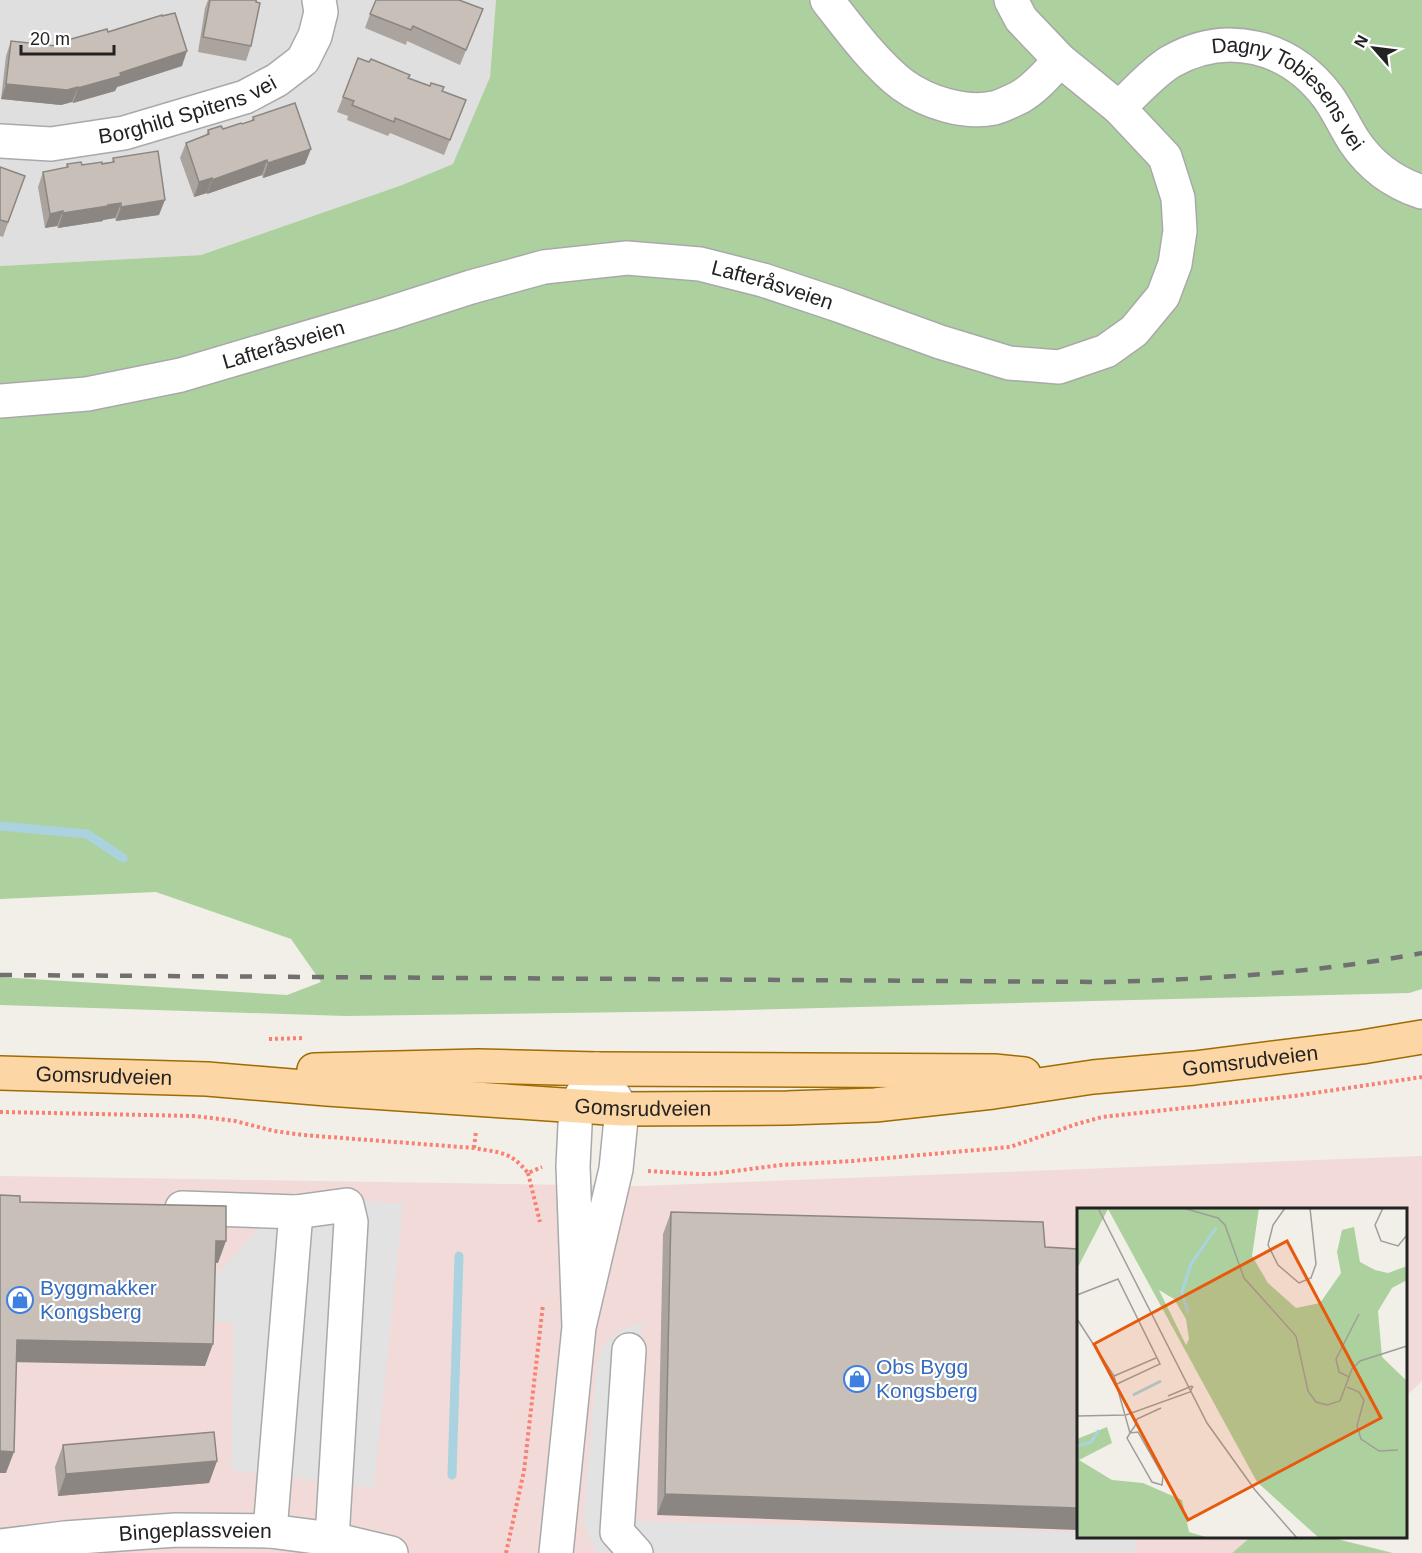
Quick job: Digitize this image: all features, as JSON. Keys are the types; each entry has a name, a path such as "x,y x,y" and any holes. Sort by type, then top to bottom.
{"main road":[{"name":"Gomsrudveien","path":"0,1073 207,1079 622,1109 787,1108 875,1105 993,1092 1093,1077 1194,1068 1362,1047 1422,1037"},
{"name":"Gomsrudveien","path":"207,1079 329,1069 478,1066 597,1069 994,1071 1077,1079"}],"street":[{"name":"Borghild Spitens vei","path":"0,141 51,144 124,133 245,97 278,80 303,60 315,36 321,12 319,0"},
{"path":"827,0 861,42 903,85 924,97 949,106 973,110 995,108 1021,96 1040,82 1060,60"},
{"name":"Lafteråsveien","path":"0,401 87,394 181,375 387,314 471,286 544,267 627,258 700,264 763,280 940,342 1009,363 1059,367 1106,351 1134,331 1163,296 1175,264 1180,231 1178,198 1165,158 1119,108 1060,60 1021,19 1011,0"},
{"name":"Dagny Tobiesens vei","path":"1119,108 1158,71 1186,54 1218,46 1238,45 1257,48 1299,66 1330,99 1353,140 1375,165 1391,178 1422,192"},
{"path":"556,1553 579,1327 616,1168 622,1109 597,1069 576,1105 573,1166 579,1327"},
{"path":"154,1207 296,1212 347,1205 351,1221 332,1539"},
{"path":"270,1531 296,1212"},
{"path":"629,1350 617,1532 636,1553"},
{"name":"Bingeplassveien","path":"0,1546 65,1538 176,1530 270,1531 332,1539 391,1553"}],"path":[{"path":"641,1171 712,1174 781,1165 1010,1147 1102,1117 1294,1096 1422,1077"},
{"path":"0,1112 195,1116 235,1121 274,1131 303,1135 474,1148 501,1153 519,1161 528,1173 540,1219 540,1230"},
{"path":"528,1173 551,1163"},
{"path":"506,1553 524,1471 543,1296"}],"shaded area":[{"path":"0,0 496,0 490,77 454,164 402,185 201,255 0,266"},
{"path":"1422,1156 1422,1381 1407,1395 1407,1208 1077,1208 1077,1538 1251,1538 1232,1553 0,1553 0,1176 640,1186"},
{"path":"288,1194 403,1204 374,1488 231,1470 234,1323 210,1321 212,1280"},
{"path":"642,1322 631,1521 1077,1532 1077,1538 1136,1538 1136,1553 600,1553 594,1548 583,1521 597,1365 601,1349 617,1332"}],"green space":[{"path":"496,0 1422,0 1422,989 1409,993 706,1011 345,1016 0,1005 0,977 287,995 321,982 291,939 156,892 0,899 0,266 201,255 402,185 453,164 490,77"},
{"path":"1250,1538 1333,1538 1393,1553 1232,1553"}],"building":[{"path":"210,0 256,0 260,3 251,46 203,37"},
{"path":"376,0 459,0 483,9 466,50 413,26 411,30 370,14"},
{"path":"175,13 187,51 120,73 121,76 78,88 67,90 6,84 11,41 66,47 64,41 107,29 108,32"},
{"path":"358,58 369,62 371,59 410,75 408,78 430,86 431,83 444,87 442,91 466,100 450,140 395,118 394,122 352,105 354,101 343,97"},
{"path":"295,103 311,149 268,163 267,160 212,180 212,178 199,182 186,143 209,134 208,130 242,124 254,120 253,117"},
{"path":"158,151 165,200 121,207 121,203 50,214 43,172 68,167 67,164 81,162 82,165 102,162 102,164 114,162 113,158"},
{"path":"0,167 25,176 8,222 0,220"},
{"path":"0,1195 20,1196 20,1202 226,1206 226,1241 216,1241 213,1344 17,1340 14,1452 0,1451"},
{"path":"671,1212 1043,1222 1045,1247 1077,1249 1077,1508 665,1494"},
{"path":"214,1432 217,1461 66,1474 63,1445"}],"waterway":[{"path":"0,826 87,834 123,858"},
{"path":"452,1475 459,1256"}],"railway":[{"path":"0,975 1106,982 1264,974 1344,966 1422,953"}],"place":[{"name":"Byggmakker Kongsberg","path":"20,1300"},
{"name":"Obs Bygg Kongsberg","path":"857,1379"}]}
